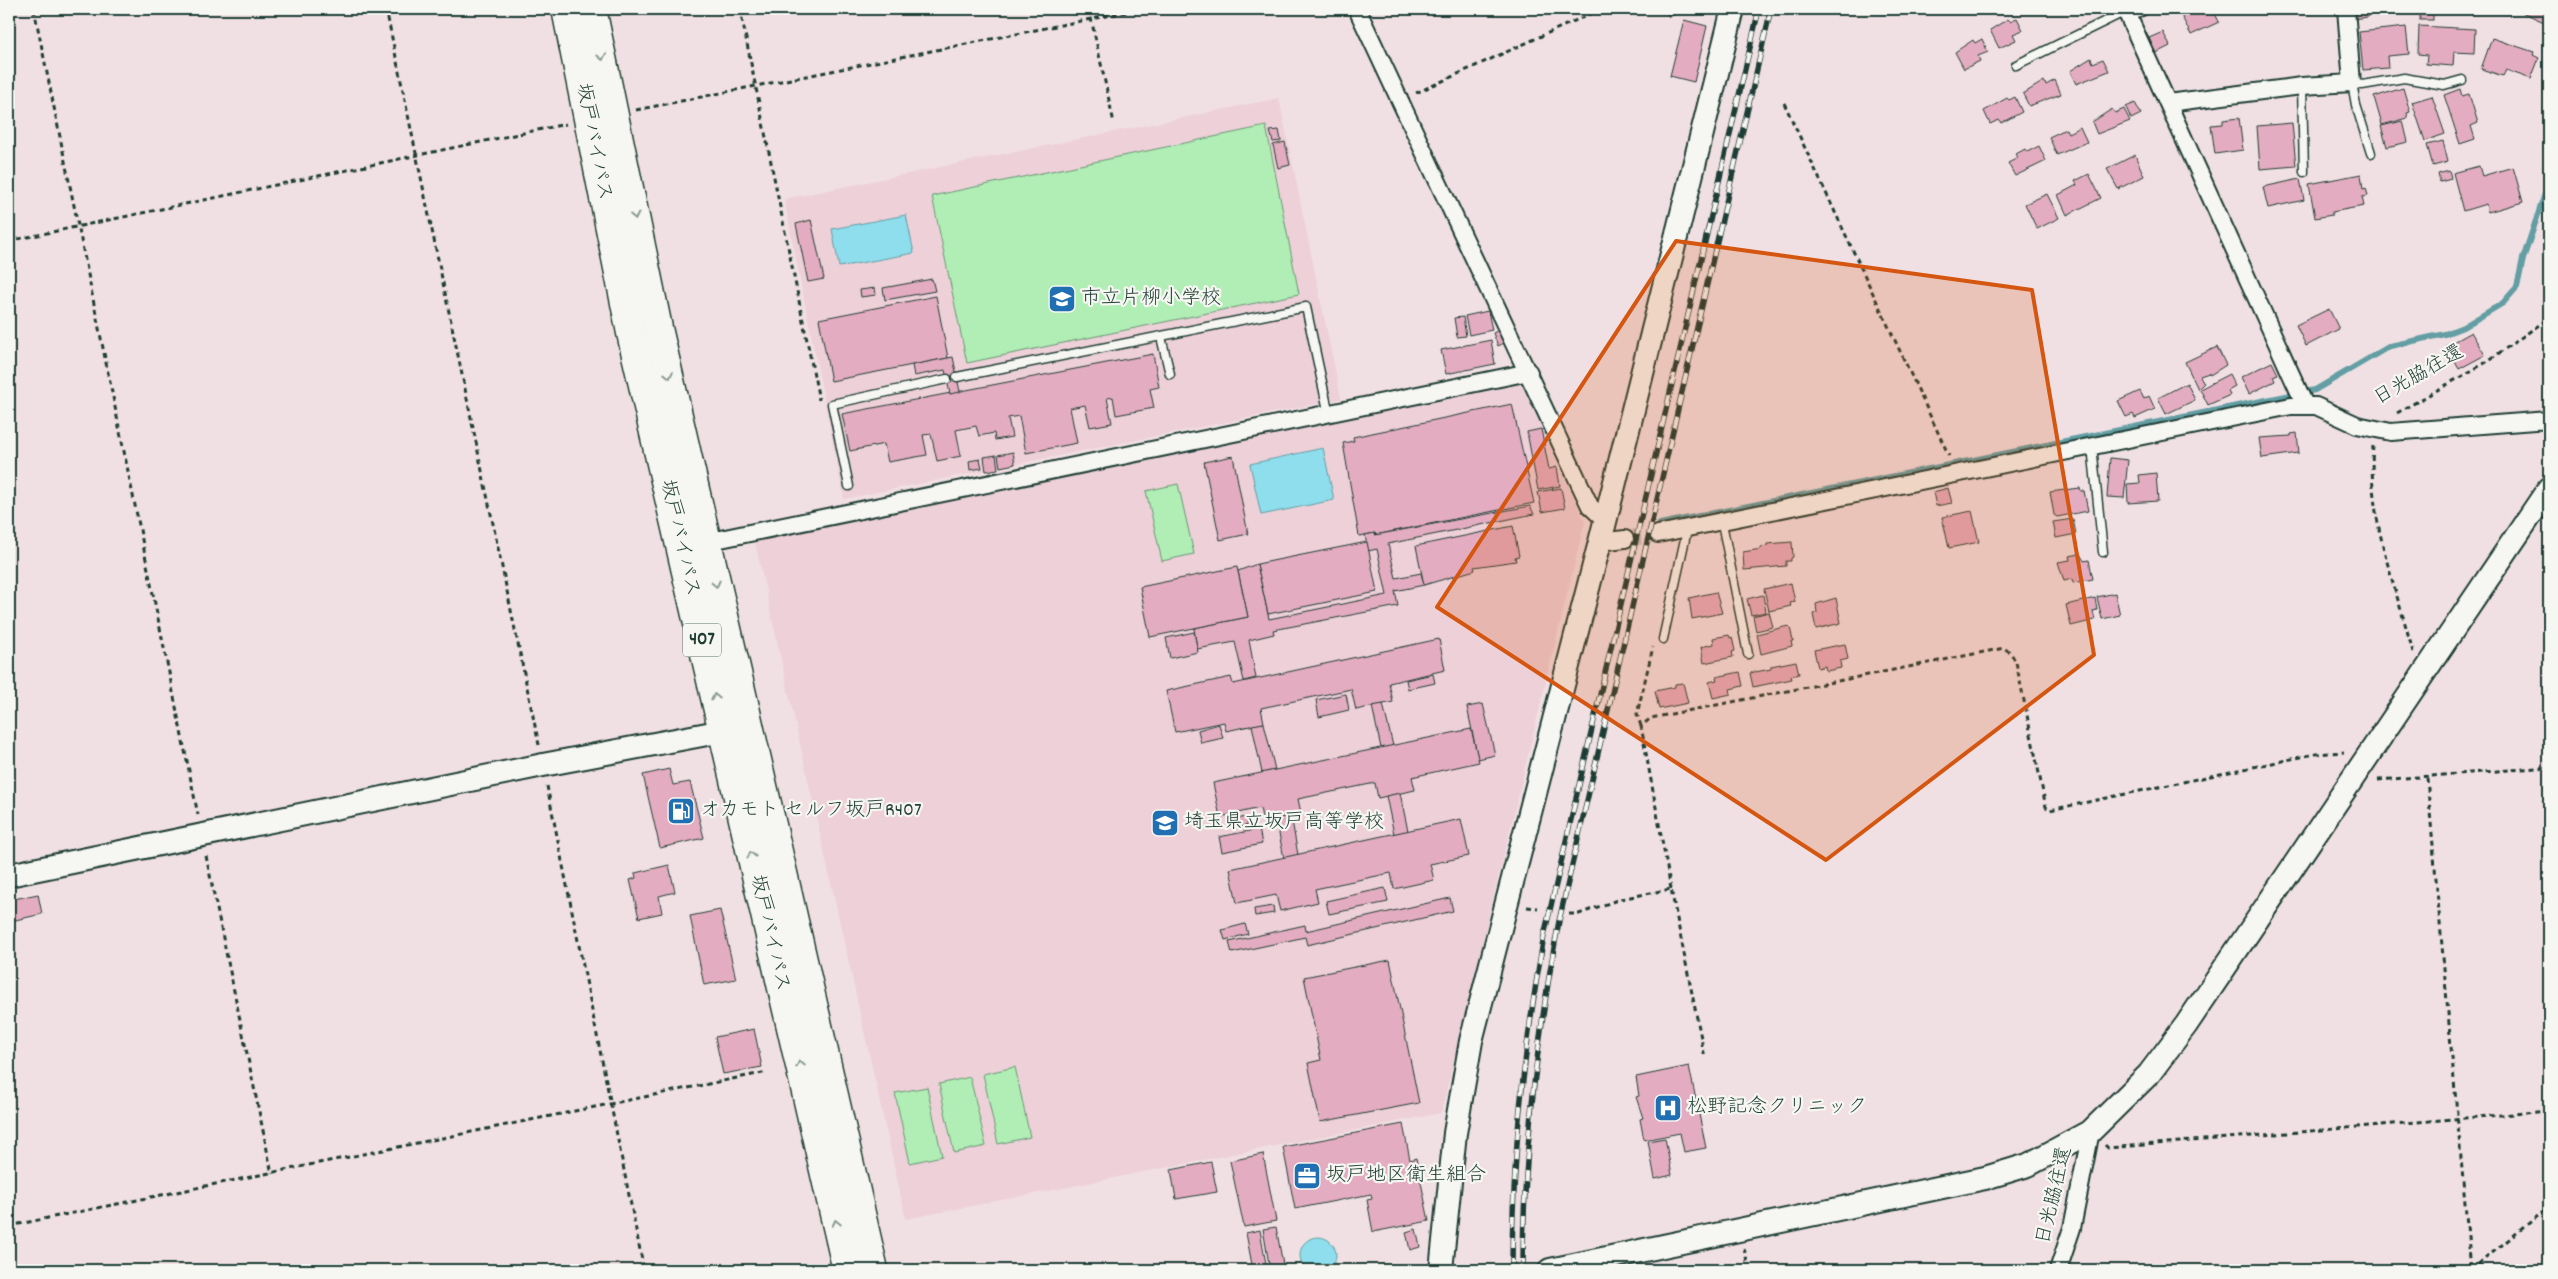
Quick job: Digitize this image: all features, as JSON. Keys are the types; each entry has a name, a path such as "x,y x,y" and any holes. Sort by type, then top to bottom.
{"highway":[{"name":"坂戸バイパス","path":"566,9 600,117 706,542 874,1270"},
{"name":"坂戸バイパス","path":"592,9 600,117 631,333 847,1270"}],"street":[{"path":"1357,9 1603,532 1625,539"},
{"path":"1441,1270 1455,1133 1471,1041 1603,532 1732,9"},
{"path":"2168,103 2302,86 2352,83 2346,9"},
{"path":"2126,12 2305,405"},
{"path":"706,542 1329,415 1529,372"},
{"path":"1658,534 1687,530 1957,473 2305,405 2316,406 2374,430 2391,432 2418,432 2549,420"},
{"path":"1550,1270 1985,1178 2028,1165 2091,1131 2149,1074 2186,1025 2417,680 2549,488"},
{"path":"9,875 543,765 723,731"},
{"name":"日光脇往還","path":"2058,1270 2072,1228 2091,1131"}],"lane":[{"path":"2016,65 2126,12 2147,9"},
{"path":"2371,153 2356,105 2352,83 2362,85 2404,78 2444,85 2462,80"},
{"path":"2302,86 2304,172"},
{"path":"957,377 1306,308 1329,415"},
{"path":"1161,337 1170,374"},
{"path":"849,486 832,404 947,379"},
{"path":"2092,446 2103,552"},
{"path":"1722,523 1748,654"},
{"path":"1663,638 1687,530"}],"path":[{"path":"34,9 272,1174"},
{"path":"386,9 543,765 644,1270"},
{"path":"740,9 820,407"},
{"path":"1089,9 1114,123"},
{"path":"9,241 600,117 1141,9"},
{"path":"1400,100 1601,9"},
{"path":"1784,103 1957,473"},
{"name":"日光脇往還","path":"2417,680 2414,656 2376,524 2371,462 2374,430 2379,422 2478,368 2549,318"},
{"path":"1663,638 1656,642 1651,650 1637,714 1641,726 1705,1058"},
{"path":"1641,726 1651,718 2004,648 2010,652 2016,662 2046,807 2050,810 2315,754 2356,752 2367,755"},
{"path":"2350,782 2427,778 2549,767"},
{"path":"2427,778 2470,1270"},
{"path":"1569,914 1579,914 1620,898 1671,889"},
{"path":"9,1226 767,1072"},
{"path":"2091,1131 2108,1148 2549,1111"},
{"path":"2470,1270 2549,1207"}],"highlighted area":[{"path":"1676,241 2032,290 2094,655 1826,860 1437,607"}],"shaded area":[{"name":"市立片柳小学校","path":"1279,98 1341,399 844,499 784,199"},
{"name":"埼玉県立坂戸高等学校","path":"1521,383 1585,521 1441,1113 906,1219 753,533"}],"green space":[{"path":"1266,126 1299,294 967,363 932,196"},
{"path":"1178,484 1194,554 1162,561 1146,491"},
{"path":"1015,1067 1030,1137 998,1144 983,1074"},
{"path":"970,1077 986,1146 954,1153 939,1084"},
{"path":"927,1087 942,1156 910,1163 895,1093"}],"water":[{"path":"906,215 914,253 839,267 832,229"},
{"path":"1323,448 1334,500 1261,515 1250,464"},
{"path":"1318,1237 1330,1243 1336,1255 1330,1267 1318,1273 1306,1267 1300,1255 1306,1243"}],"building":[{"path":"1665,9 1687,9 1669,17"},
{"path":"2190,9 2213,9 2219,22 2191,35 2180,13"},
{"path":"2230,9 2245,9 2233,14"},
{"path":"2351,9 2372,9 2368,17 2352,19"},
{"path":"2420,9 2433,9 2433,20 2420,20"},
{"path":"2515,9 2549,9 2544,22"},
{"path":"2017,18 2023,30 2013,34 2016,40 1999,48 1990,30 2008,19 2010,21"},
{"path":"1684,20 1707,26 1694,82 1670,76"},
{"path":"2419,26 2475,29 2474,53 2454,52 2453,66 2426,64 2427,55 2418,54"},
{"path":"2406,27 2409,54 2387,56 2388,68 2363,70 2359,32"},
{"path":"2163,32 2170,46 2156,53 2149,38"},
{"path":"2492,38 2534,52 2533,55 2539,58 2531,79 2506,70 2503,76 2481,69"},
{"path":"1982,39 1988,52 1978,56 1980,61 1964,69 1955,52 1973,40 1975,43"},
{"path":"2091,58 2093,63 2103,59 2109,71 2076,84 2070,71"},
{"path":"2055,80 2061,94 2029,106 2023,94 2044,81 2046,85"},
{"path":"2403,88 2410,112 2407,113 2408,118 2382,125 2374,97"},
{"path":"2460,89 2462,96 2469,94 2478,123 2471,126 2475,139 2460,144 2444,95"},
{"path":"2432,96 2445,134 2425,141 2412,102"},
{"path":"2015,97 2022,112 2001,123 1999,120 1990,124 1984,111 2007,98 2009,100"},
{"path":"2135,103 2141,114 2131,119 2126,107"},
{"path":"2112,109 2115,113 2124,109 2130,121 2097,134 2092,122"},
{"path":"2239,118 2243,150 2215,154 2211,125 2223,124 2223,120"},
{"path":"2403,121 2408,142 2387,147 2381,126"},
{"path":"2292,123 2296,166 2260,169 2257,126"},
{"path":"2080,127 2087,142 2057,155 2049,137 2066,129 2068,133"},
{"path":"1279,130 1281,141 1273,142 1270,131"},
{"path":"2443,141 2448,162 2433,166 2427,145"},
{"path":"1285,142 1290,165 1278,168 1273,145"},
{"path":"2039,146 2046,161 2015,176 2008,163 2018,158 2016,154 2025,149 2027,152"},
{"path":"2135,155 2144,176 2118,189 2107,169"},
{"path":"2479,166 2482,176 2513,167 2523,202 2488,212 2486,204 2463,211 2453,173"},
{"path":"2449,171 2451,179 2440,182 2438,174"},
{"path":"2089,174 2101,198 2067,215 2058,195 2077,185 2075,181"},
{"path":"2361,174 2363,189 2366,188 2368,196 2362,197 2364,206 2332,212 2332,215 2315,218 2309,184"},
{"path":"2300,179 2304,200 2268,208 2263,187"},
{"path":"2047,194 2059,218 2037,229 2025,204"},
{"path":"811,220 824,279 808,282 796,224"},
{"path":"932,279 935,291 885,300 883,288"},
{"path":"875,288 876,295 861,297 860,290"},
{"path":"936,296 948,358 831,381 819,319"},
{"path":"2329,309 2339,329 2306,346 2296,325"},
{"path":"1488,311 1492,330 1469,335 1465,316"},
{"path":"1463,317 1466,336 1457,337 1454,318"},
{"path":"1499,330 1504,343 1498,346 1493,333"},
{"path":"2471,332 2485,355 2459,369 2446,346"},
{"path":"1491,340 1495,364 1446,374 1441,350"},
{"path":"2217,347 2226,365 2210,375 2209,373 2200,376 2204,383 2198,389 2185,362"},
{"path":"1153,354 1159,387 1150,389 1154,408 1116,415 1113,397 1107,398 1112,423 1090,427 1085,405 1070,408 1077,443 1026,453 1019,416 1008,418 1012,437 995,440 994,433 979,436 976,426 956,430 961,456 937,461 931,434 923,435 927,455 888,462 884,444 850,451 842,414"},
{"path":"953,357 960,392 950,394 945,370 914,376 912,365"},
{"path":"2272,362 2278,374 2273,376 2275,381 2249,394 2241,377"},
{"path":"2229,374 2235,386 2228,390 2230,395 2208,405 2200,389"},
{"path":"2187,383 2195,400 2166,414 2158,398"},
{"path":"2140,391 2144,399 2149,396 2155,409 2135,418 2133,414 2126,417 2118,401"},
{"path":"1512,404 1534,503 1375,535 1375,533 1359,536 1343,443 1354,441 1353,437"},
{"path":"1541,429 1549,469 1557,467 1560,486 1538,490 1527,432"},
{"path":"2297,433 2299,453 2262,458 2259,438 2291,436 2291,434"},
{"path":"1013,452 1015,464 1000,467 998,455"},
{"path":"996,455 998,469 986,471 984,457"},
{"path":"1233,456 1248,534 1220,540 1204,462"},
{"path":"2110,458 2128,460 2124,498 2107,497"},
{"path":"980,459 982,468 970,470 969,461"},
{"path":"2156,473 2158,501 2128,503 2127,484 2140,483 2139,475"},
{"path":"1561,488 1565,508 1542,512 1538,492"},
{"path":"1948,488 1952,503 1936,506 1933,492"},
{"path":"2080,488 2081,491 2084,491 2088,511 2057,517 2054,515 2050,492"},
{"path":"1530,506 1534,514 1388,544 1396,578 1421,573 1424,585 1395,591 1398,606 1273,630 1274,634 1249,640 1256,678 1244,681 1235,642 1197,649 1194,628 1248,617 1238,571 1257,564 1269,619 1387,595 1377,549 1368,551 1365,535 1375,533 1375,535"},
{"path":"1972,511 1979,542 1949,548 1942,517"},
{"path":"2073,519 2076,534 2056,538 2053,522"},
{"path":"1513,526 1519,556 1515,557 1516,561 1474,567 1475,570 1424,585 1416,546"},
{"path":"1367,542 1377,592 1268,614 1257,564"},
{"path":"1792,542 1793,557 1791,561 1786,561 1786,566 1744,570 1743,552 1761,549 1761,547 1767,546 1767,544"},
{"path":"2080,554 2084,561 2089,560 2093,579 2073,583 2072,579 2064,581 2058,562 2070,560 2069,556"},
{"path":"1237,567 1248,617 1150,637 1140,587"},
{"path":"1791,583 1795,602 1790,603 1791,606 1769,611 1764,589"},
{"path":"1716,592 1722,613 1692,619 1689,598"},
{"path":"2115,593 2120,615 2102,619 2097,597"},
{"path":"1763,595 1766,612 1751,615 1747,599"},
{"path":"1836,598 1841,623 1816,629 1813,614 1817,613 1816,604"},
{"path":"2095,598 2097,610 2093,611 2095,620 2071,626 2066,605"},
{"path":"1769,612 1773,627 1756,631 1753,616"},
{"path":"1790,627 1793,641 1791,641 1792,646 1761,654 1757,634"},
{"path":"1194,632 1198,652 1170,658 1166,638"},
{"path":"1729,635 1730,638 1732,637 1735,651 1732,652 1733,657 1704,663 1701,647 1714,644 1713,638"},
{"path":"1439,639 1445,670 1389,683 1393,702 1356,710 1351,689 1261,708 1264,723 1226,731 1224,722 1175,732 1166,691 1231,677 1233,684"},
{"path":"1845,644 1848,659 1840,661 1841,668 1826,671 1825,666 1818,668 1814,650"},
{"path":"1796,661 1799,674 1791,676 1792,679 1753,687 1750,673"},
{"path":"1740,672 1743,686 1730,689 1731,694 1713,698 1709,682 1717,680 1716,677"},
{"path":"1433,674 1435,683 1408,689 1406,680"},
{"path":"1683,683 1688,703 1659,709 1655,691 1675,687 1675,684"},
{"path":"1346,694 1349,710 1319,717 1316,700"},
{"path":"1383,704 1393,746 1381,748 1372,706"},
{"path":"1483,704 1495,755 1478,759 1467,707"},
{"path":"1264,723 1275,770 1262,773 1252,725"},
{"path":"1219,724 1223,738 1201,743 1198,730"},
{"path":"1471,729 1479,762 1412,777 1415,790 1378,798 1375,783 1298,799 1301,813 1263,822 1260,808 1220,817 1213,783"},
{"path":"669,769 673,785 690,782 704,838 660,848 643,775"},
{"path":"1400,793 1408,831 1394,834 1386,796"},
{"path":"1291,815 1298,855 1284,858 1276,819"},
{"path":"1246,817 1248,825 1239,827 1237,819"},
{"path":"1461,819 1469,856 1430,864 1434,880 1394,889 1391,873 1315,889 1318,902 1280,911 1276,895 1237,903 1230,869"},
{"path":"1259,829 1262,844 1222,852 1219,837"},
{"path":"669,865 675,892 659,896 662,913 639,918 630,880 636,878 635,873"},
{"path":"1385,888 1388,902 1329,914 1326,901"},
{"path":"38,894 42,914 11,921 9,900"},
{"path":"1450,898 1453,911 1307,945 1305,937 1232,953 1229,942 1305,925 1306,931"},
{"path":"1273,906 1274,913 1255,916 1254,909"},
{"path":"720,910 736,979 704,985 690,916"},
{"path":"1245,924 1248,934 1225,940 1222,930"},
{"path":"1390,960 1419,1103 1320,1122 1308,1063 1321,1060 1304,977"},
{"path":"754,1029 762,1067 723,1074 715,1037"},
{"path":"1689,1066 1706,1148 1684,1152 1680,1133 1644,1140 1640,1119 1643,1118 1636,1097 1639,1096 1636,1077"},
{"path":"1403,1124 1410,1160 1416,1158 1429,1221 1373,1232 1367,1200 1372,1199 1371,1194 1295,1209 1283,1147"},
{"path":"1665,1138 1672,1175 1655,1179 1648,1141"},
{"path":"1263,1154 1276,1221 1244,1227 1230,1161"},
{"path":"1211,1162 1217,1192 1176,1199 1171,1170"},
{"path":"1276,1227 1284,1270 1270,1270 1263,1229"},
{"path":"1416,1229 1420,1247 1410,1250 1406,1232"},
{"path":"1260,1230 1267,1270 1253,1270 1246,1233"}],"waterway":[{"path":"1660,524 2315,390 2390,346 2445,334 2463,327 2503,303 2517,287 2523,259 2549,182"}],"tunnel":[{"path":"1625,539 1658,534"}],"railway":[{"path":"1512,1270 1514,1186 1520,1102 1544,936 1759,9"},
{"path":"1523,1270 1526,1182 1533,1095 1544,1008 1559,921 1771,9"}],"place":[{"name":"市立片柳小学校","path":"1062,299"},
{"name":"オカモト セルフ坂戸R407","path":"681,811"},
{"name":"埼玉県立坂戸高等学校","path":"1165,823"},
{"name":"松野記念クリニック","path":"1668,1108"},
{"name":"坂戸地区衛生組合","path":"1307,1176"}]}
